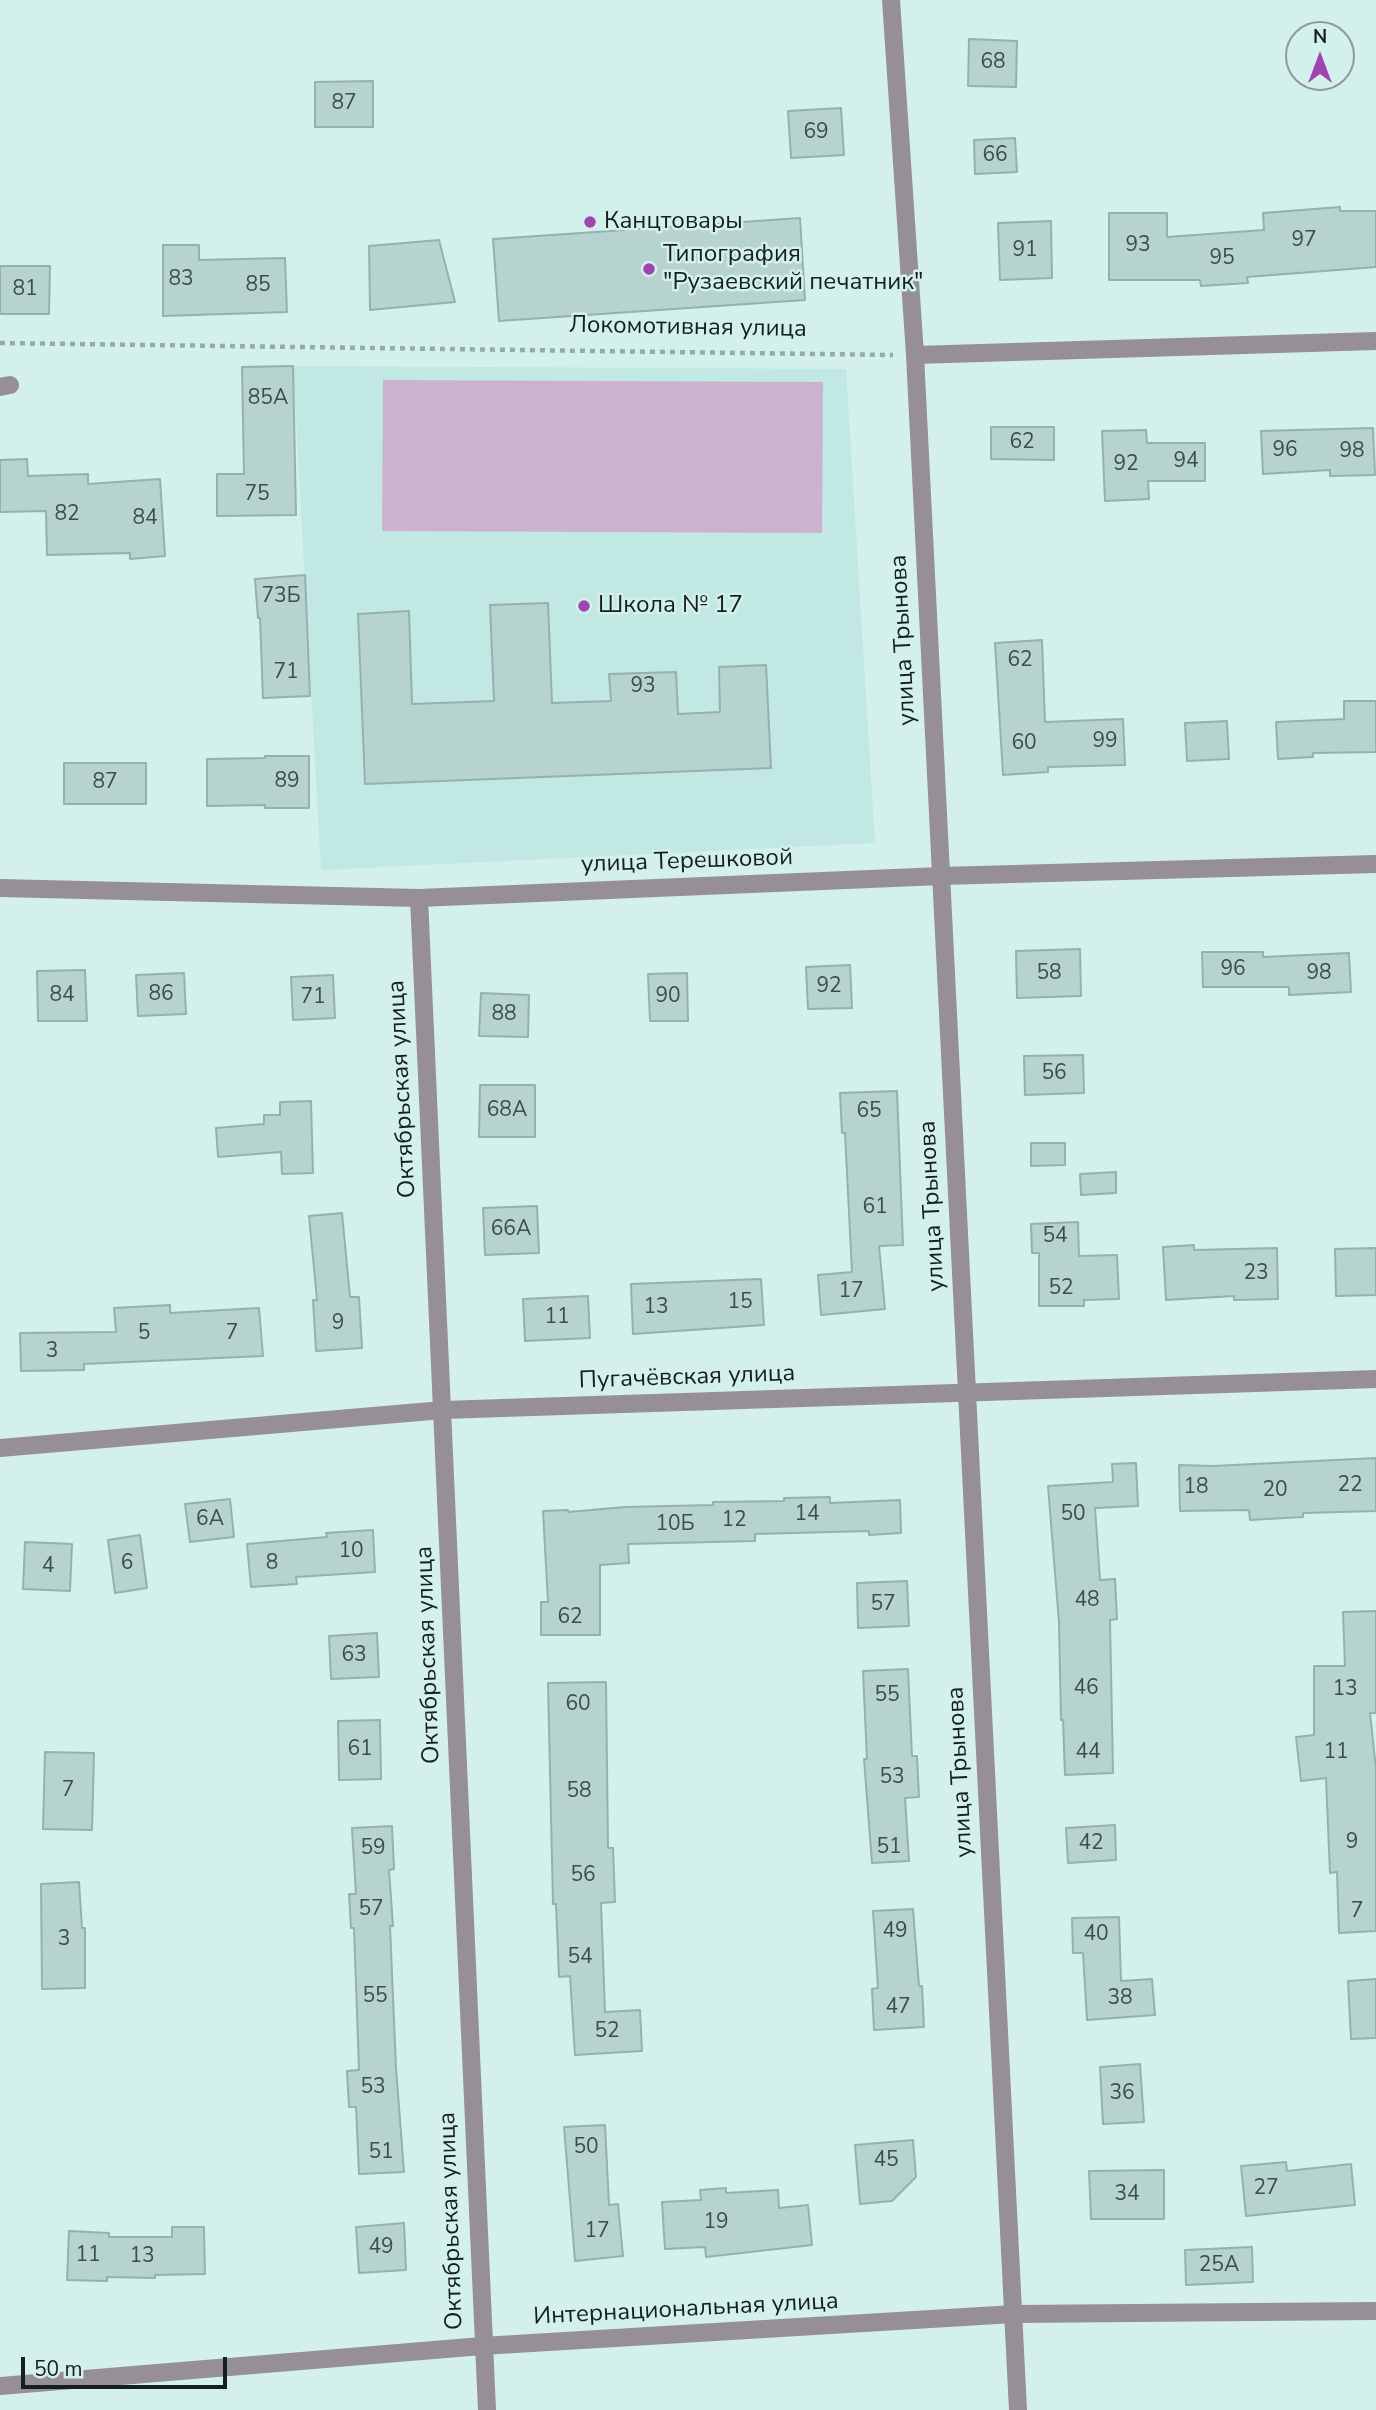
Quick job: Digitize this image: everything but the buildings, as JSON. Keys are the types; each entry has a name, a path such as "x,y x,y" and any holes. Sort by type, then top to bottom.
{"street":[{"name":"улица Трынова","path":"891,0 915,355 1018,2410"},
{"path":"915,355 1376,341"},
{"name":"улица Терешковой","path":"0,888 419,898 941,876 1376,864"},
{"name":"Октябрьская улица","path":"419,898 482,2346 487,2410"},
{"name":"Пугачёвская улица","path":"0,1448 443,1410 1376,1379"},
{"name":"Интернациональная улица","path":"0,2386 482,2346 1014,2314 1376,2311"}],"path":[{"name":"Локомотивная улица","path":"0,343 915,355"}],"shaded area":[{"name":"Школа № 17","path":"293,366 846,369 875,843 321,870"},
{"path":"383,380 823,382 822,533 382,531"}],"place":[{"name":"Канцтовары","path":"590,222"},
{"name":"Типография \"Рузаевский печатник\"","path":"649,269"},
{"name":"Школа № 17","path":"584,606"}]}
